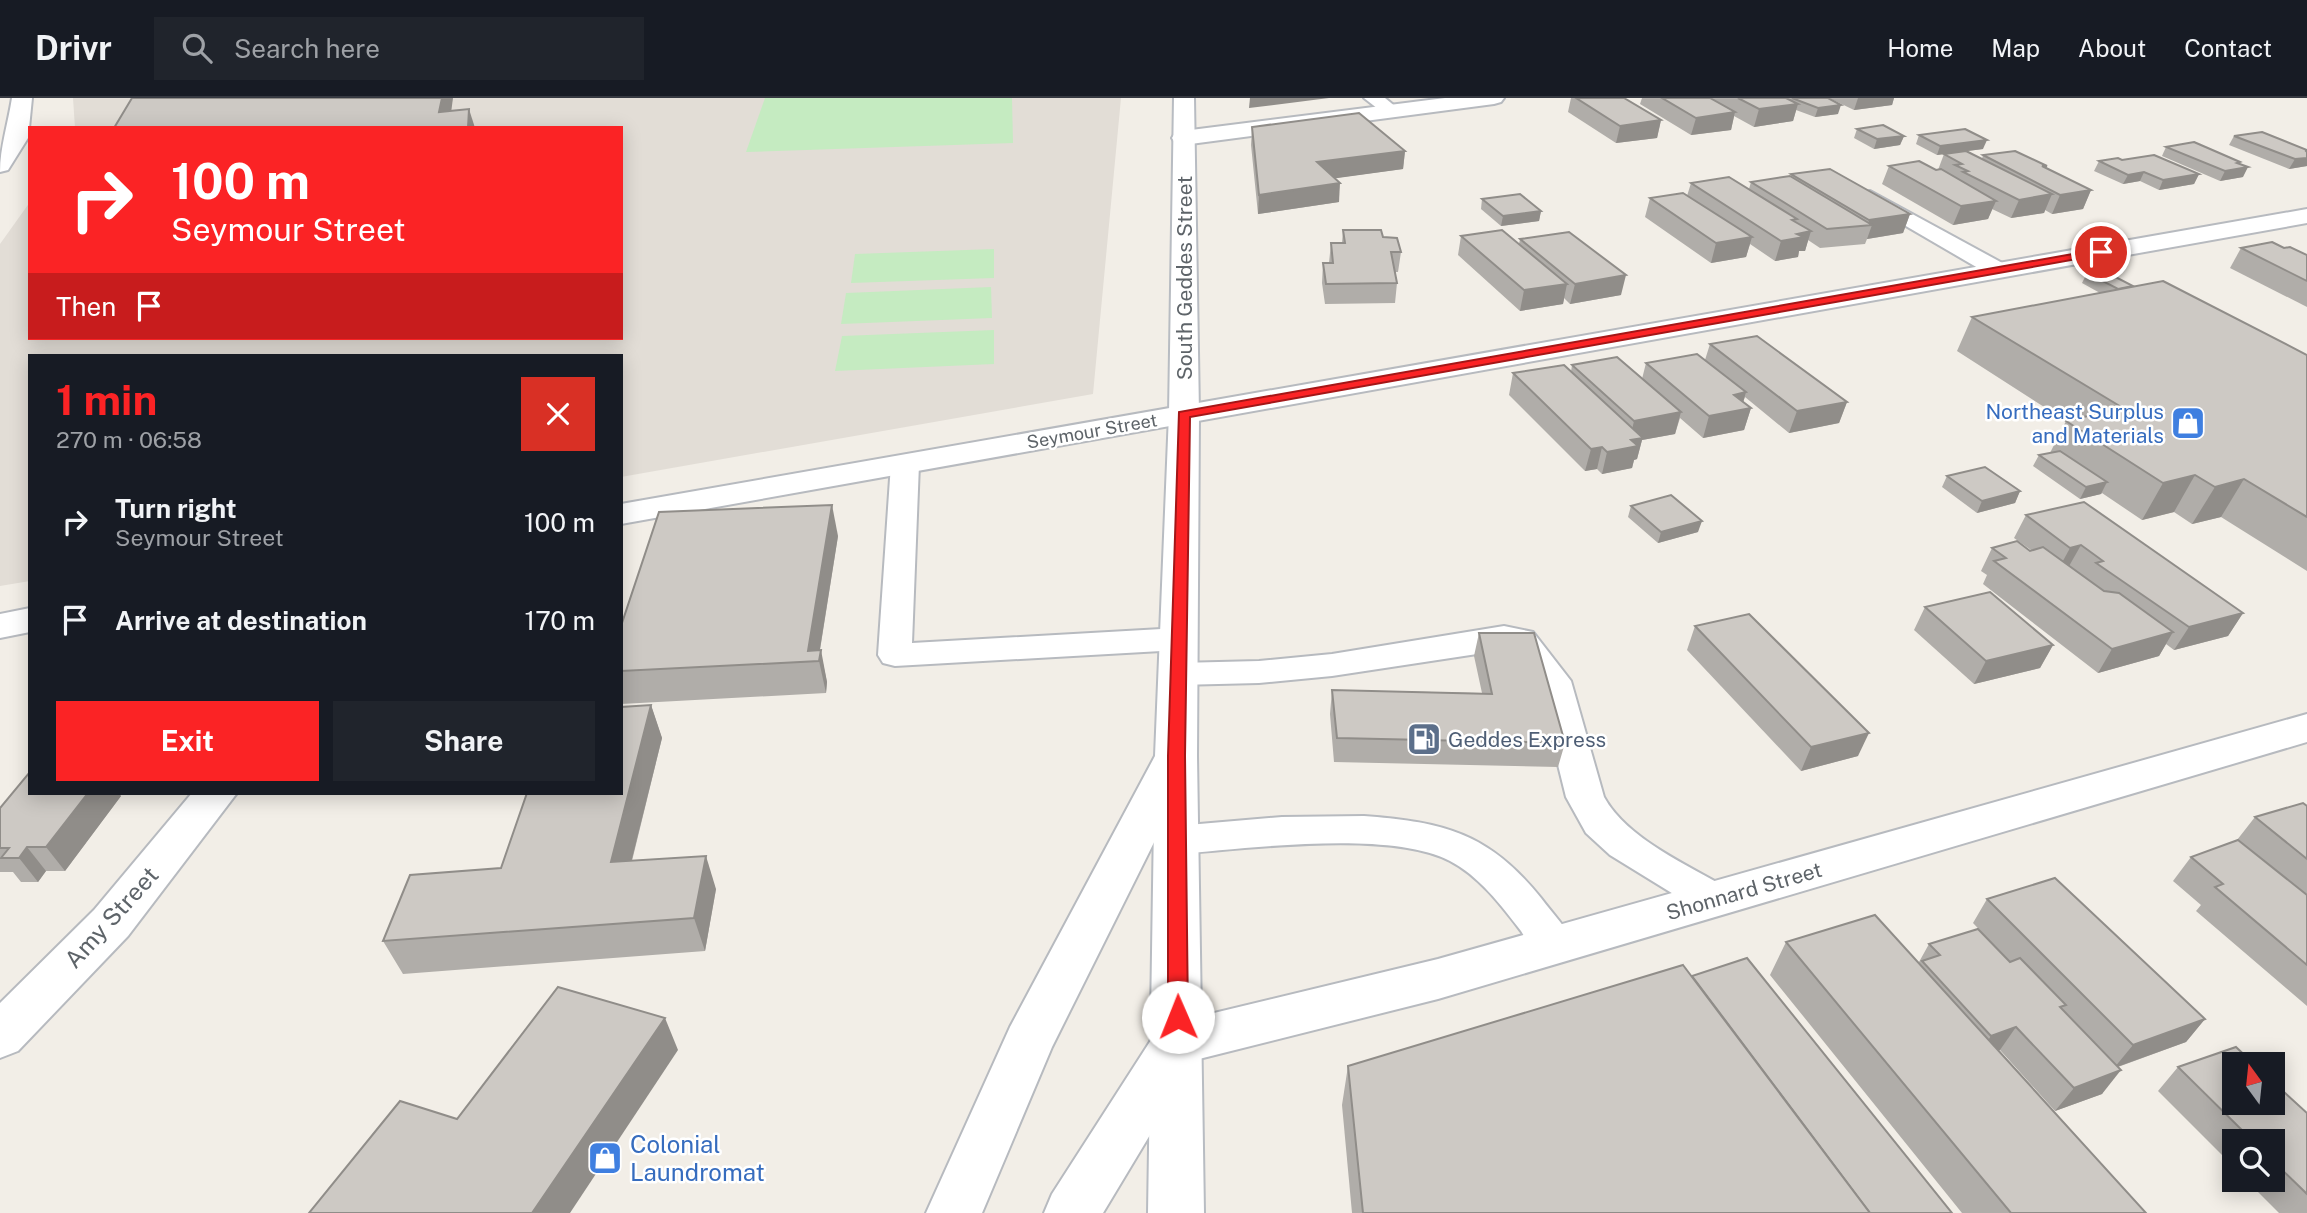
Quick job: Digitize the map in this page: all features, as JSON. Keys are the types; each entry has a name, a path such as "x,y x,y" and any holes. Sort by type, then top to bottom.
{"street":[{"path":"0,165 17,138 22,98"},
{"name":"South Geddes Street","path":"1176,1213 1176,756 1184,414 1184,98"},
{"path":"1184,138 1494,98"},
{"name":"Seymour Street","path":"623,514 2307,216"},
{"path":"0,626 28,620"},
{"name":"Shonnard Street","path":"1178,1042 1438,979 2307,728"},
{"path":"954,1213 1028,1043 1176,756"},
{"name":"Amy Street","path":"0,1036 111,923 214,795"},
{"path":"1072,1213 1178,1042"}],"lane":[{"path":"1373,98 1393,112"},
{"path":"1850,186 1998,270"},
{"path":"905,464 895,655 1179,639"},
{"path":"1178,674 1259,672 1332,665 1504,637 1521,640 1555,681 1585,797 1599,823 1625,845 1715,900"},
{"path":"1176,840 1376,830 1424,837 1462,849 1502,879 1555,946"}],"shaded area":[{"path":"73,98 1121,98 1093,394 623,477 623,354 28,354 28,581 0,586 0,244 28,205 28,340 623,340 623,126 75,126"}],"green space":[{"path":"765,98 1012,98 1013,143 746,152"},
{"path":"994,249 994,278 851,283 855,254"},
{"path":"991,287 992,318 841,324 846,293"},
{"path":"994,330 994,364 835,371 842,336"}],"building":[{"path":"132,98 442,98 439,112 469,109 468,126 115,126"},
{"path":"1576,98 1624,98 1661,120 1620,126"},
{"path":"1662,98 1710,98 1735,112 1696,118"},
{"path":"1738,98 1786,98 1798,104 1759,109"},
{"path":"1792,98 1828,98 1841,105 1818,108"},
{"path":"1359,113 1405,151 1317,162 1340,183 1259,195 1252,127"},
{"path":"1883,125 1904,136 1877,139 1857,129"},
{"path":"1965,129 1987,140 1940,146 1919,135"},
{"path":"2262,132 2307,150 2307,158 2295,159 2234,136"},
{"path":"2194,142 2248,167 2225,171 2166,147"},
{"path":"1966,151 2052,194 2019,200 1963,172 1968,171 1955,165 1962,164 1944,154"},
{"path":"2015,151 2091,190 2060,195 1983,155"},
{"path":"2154,155 2199,174 2163,180 2144,172 2128,175 2099,161 2118,158 2122,160"},
{"path":"1919,161 1936,170 1941,169 1996,201 1961,206 1889,166"},
{"path":"1830,169 1910,214 1869,220 1791,174"},
{"path":"1790,176 1872,225 1827,229 1751,182"},
{"path":"1729,177 1797,219 1792,220 1811,231 1797,234 1804,237 1781,241 1691,183"},
{"path":"1683,193 1752,237 1716,243 1650,198"},
{"path":"1520,194 1541,211 1503,216 1482,199"},
{"path":"1343,230 1381,230 1383,237 1397,238 1401,252 1391,252 1397,283 1326,284 1323,263 1333,263 1331,243 1345,243"},
{"path":"1502,230 1567,284 1524,290 1461,236"},
{"path":"1569,232 1626,275 1575,284 1520,239"},
{"path":"2272,242 2307,255 2307,281 2241,248"},
{"path":"2102,270 2133,286 2118,289 2087,273"},
{"name":"Northeast Surplus and Materials","path":"2163,281 2307,355 2307,517 2244,479 2215,487 2195,475 2163,483 2066,421 2123,408 1972,317"},
{"path":"1757,336 1847,402 1797,411 1710,344"},
{"path":"1697,354 1746,392 1734,395 1751,408 1709,416 1646,363"},
{"path":"1617,357 1681,412 1634,421 1572,365"},
{"path":"1564,365 1643,438 1631,440 1638,446 1607,452 1602,447 1591,449 1513,373"},
{"path":"2060,451 2107,482 2086,487 2039,455"},
{"path":"1985,467 2020,491 1982,501 1947,476"},
{"path":"1671,495 1702,521 1661,532 1631,506"},
{"path":"2084,502 2243,613 2189,627 2096,563 2103,561 2081,545 2070,548 2026,515"},
{"path":"832,505 808,651 821,650 819,661 623,671 623,620 659,512"},
{"path":"2017,541 2030,551 2043,547 2104,591 2119,593 2173,632 2112,649 1994,561 2006,558 1992,548"},
{"path":"1990,592 2053,645 1986,661 1925,607"},
{"path":"1749,614 1869,733 1811,747 1695,626"},
{"path":"1479,633 1534,633 1565,743 1337,738 1332,690 1492,694"},
{"path":"651,705 611,862 706,856 694,918 383,941 410,875 501,868 526,795 623,795 623,707"},
{"path":"28,774 28,795 86,795 46,847 27,847 19,858 1,858 9,848 0,848 0,808"},
{"path":"2303,803 2307,806 2307,859 2255,817"},
{"path":"2238,840 2307,895 2307,965 2215,887 2223,884 2191,857"},
{"path":"2055,878 2205,1019 2133,1045 1987,899"},
{"path":"1875,915 2146,1213 2011,1213 1786,942"},
{"path":"1978,929 2010,962 2020,958 2066,1005 2060,1007 2121,1070 2074,1088 2016,1027 1991,1036 1922,961 1940,955 1929,944"},
{"path":"1747,958 1952,1213 1870,1213 1692,976"},
{"path":"1683,965 1870,1213 1363,1213 1348,1066"},
{"path":"558,987 665,1018 532,1213 309,1213 400,1101 457,1119"},
{"path":"2236,1047 2241,1052 2222,1052 2222,1110 2178,1067"},
{"path":"2286,1094 2307,1113 2307,1194 2285,1173 2285,1129 2241,1129 2227,1115 2286,1115"}],"place":[{"name":"Northeast Surplus and Materials","path":"2188,423"},
{"name":"Geddes Express","path":"1424,739"},
{"name":"Colonial Laundromat","path":"605,1158"}],"route":[{"path":"1178,1017 1176,756 1184,414 2101,252"}]}
